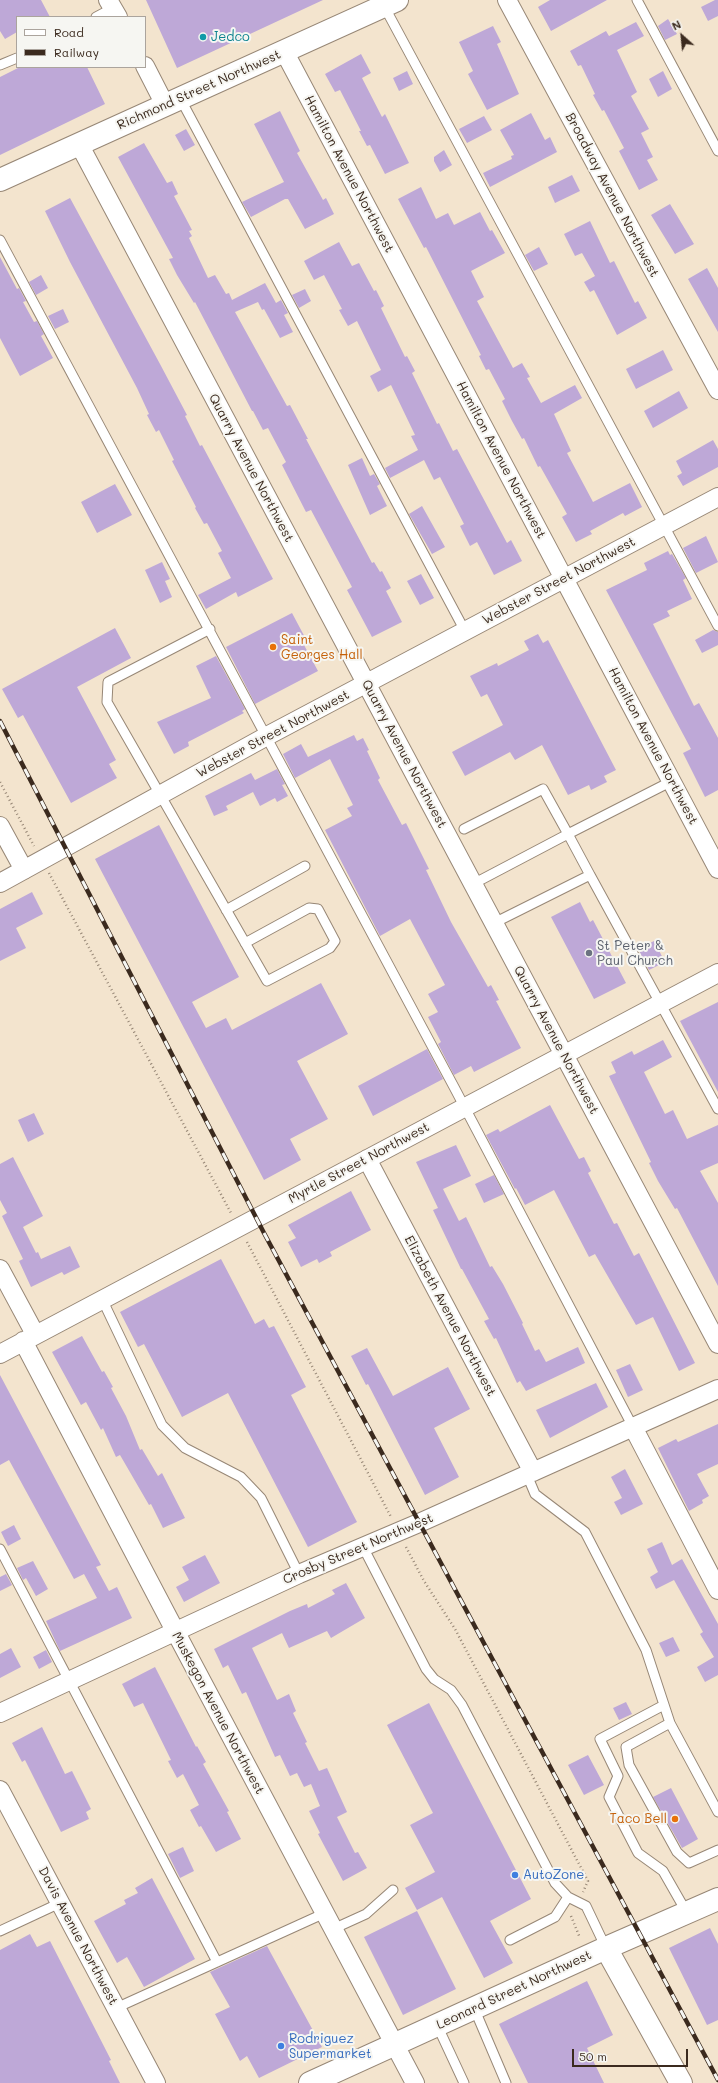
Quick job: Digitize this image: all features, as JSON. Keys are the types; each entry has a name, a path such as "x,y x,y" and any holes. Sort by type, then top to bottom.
{"street":[{"name":"Broadway Avenue Northwest","path":"507,0 718,390"},
{"name":"Richmond Street Northwest","path":"0,180 391,3"},
{"name":"Hamilton Avenue Northwest","path":"284,51 718,869"},
{"path":"146,67 173,102"},
{"name":"Quarry Avenue Northwest","path":"79,144 718,1344"},
{"name":"Webster Street Northwest","path":"0,883 266,736 718,497"},
{"path":"0,826 24,870"},
{"name":"Myrtle Street Northwest","path":"0,1354 238,1226 465,1108 661,1002 718,973"},
{"name":"Elizabeth Avenue Northwest","path":"367,1159 530,1474"},
{"name":"Muskegon Avenue Northwest","path":"0,1269 29,1338 175,1631 415,2083"},
{"name":"Crosby Street Northwest","path":"0,1713 299,1574 530,1474 718,1389"},
{"path":"633,1427 718,1590"},
{"name":"Davis Avenue Northwest","path":"0,1790 156,2083"},
{"name":"Leonard Street Northwest","path":"310,2083 606,1948 718,1900"},
{"path":"606,1948 681,2083"}],"lane":[{"path":"637,0 718,150"},
{"path":"391,3 718,626"},
{"path":"98,16 113,8"},
{"path":"0,65 16,58"},
{"path":"173,102 465,631"},
{"path":"0,240 465,1108 633,1427"},
{"path":"210,630 108,682 107,702 226,910 245,943 267,981 330,948 335,941 318,909 309,908 245,943"},
{"path":"473,884 672,781"},
{"path":"464,829 543,788 718,1109"},
{"path":"226,910 305,866"},
{"path":"494,923 590,875"},
{"path":"102,1299 162,1425 185,1448 240,1477 261,1498 299,1574"},
{"path":"530,1474 535,1494 584,1532 646,1650 670,1723 718,1812"},
{"path":"363,1547 426,1669 434,1680 452,1690 462,1705 555,1883 568,1897 586,1906 606,1948"},
{"path":"0,1549 217,1962"},
{"path":"664,1705 600,1739 618,1776 609,1797 638,1853 663,1871 687,1913"},
{"path":"670,1723 626,1748 629,1765 677,1852 689,1863 718,1850"},
{"path":"333,1929 366,1914 393,1890"},
{"path":"510,1940 555,1917 568,1897"},
{"path":"0,1932 60,1903"},
{"path":"116,2008 325,1913"},
{"path":"474,2008 506,2083"},
{"path":"437,2025 464,2083"}],"path":[{"path":"0,782 238,1226 424,1581 454,1629 588,1881 571,1917 580,1938"}],"building":[{"path":"0,0 41,0 49,16 16,16 16,33 5,39 0,31"},
{"name":"Jedco","path":"146,0 323,0 177,68"},
{"path":"550,0 607,0 551,31 538,7"},
{"path":"718,0 718,16 708,21 701,7"},
{"path":"668,19 677,34 665,40 658,26"},
{"path":"636,22 644,36 617,50 637,92 631,96 649,129 641,133 653,157 647,160 658,180 639,190 619,151 624,148 604,110 602,111 593,95 595,94 581,65 578,66 570,51 606,31 609,36"},
{"path":"493,26 501,42 497,44 519,94 487,110 468,74 473,71 459,42"},
{"path":"361,54 371,73 362,78 382,117 385,114 409,163 385,174 370,145 367,146 340,90 335,92 325,74"},
{"path":"18,68 87,68 105,104 0,155 0,77"},
{"path":"407,71 413,84 399,91 393,78"},
{"path":"663,71 672,89 658,97 649,79"},
{"path":"280,111 300,151 297,153 323,200 326,198 334,214 305,229 288,199 285,199 251,217 242,202 284,182 254,124"},
{"path":"531,113 545,140 550,137 557,152 490,187 483,173 512,159 511,156 514,155 500,130"},
{"path":"484,116 492,130 467,143 459,129"},
{"path":"186,129 195,145 184,151 175,135"},
{"path":"144,143 167,183 172,181 178,194 174,196 192,230 189,231 192,236 189,238 208,278 215,275 226,294 229,293 232,300 265,283 276,303 281,300 288,313 284,315 293,332 280,338 264,309 262,310 258,302 235,312 287,406 290,405 308,439 306,439 372,563 374,562 380,572 382,571 391,588 386,591 402,622 372,637 347,590 352,587 311,510 306,512 282,465 286,462 268,428 263,430 195,302 194,303 177,275 169,259 173,258 118,157"},
{"path":"444,150 452,165 440,172 434,161 434,157"},
{"path":"572,175 580,191 555,203 548,187"},
{"path":"421,187 436,219 448,213 454,225 480,212 490,231 492,230 505,253 471,271 484,297 477,301 513,368 522,363 530,377 527,378 541,403 575,385 582,398 554,414 571,451 567,453 593,502 630,483 642,507 625,516 623,513 590,531 592,534 576,542 562,517 567,514 540,466 538,467 524,438 522,439 512,421 502,401 505,399 489,369 486,370 479,356 481,355 426,247 424,248 398,199"},
{"path":"70,198 187,415 185,416 200,446 202,445 273,579 238,597 236,592 206,609 198,595 231,578 218,553 222,551 207,523 204,524 195,508 196,507 172,461 174,460 159,430 156,432 147,415 149,414 137,388 70,262 45,211"},
{"path":"670,204 694,244 675,254 651,215"},
{"path":"590,221 610,263 614,261 635,303 638,301 647,318 617,335 594,290 590,292 584,282 595,276 582,253 575,256 564,234"},
{"path":"339,242 352,266 359,263 374,291 376,290 384,306 381,308 405,357 407,356 415,371 412,373 437,424 439,423 453,451 457,449 507,543 511,540 522,561 494,575 477,542 470,546 460,526 464,524 440,477 434,480 424,460 390,478 385,468 418,450 411,436 415,435 391,385 378,392 370,376 381,370 357,321 348,326 339,310 342,309 324,275 314,280 304,261"},
{"path":"539,247 548,264 534,271 525,255"},
{"path":"0,257 17,289 19,288 26,301 23,302 34,322 37,321 44,334 41,336 53,358 20,376 0,338"},
{"path":"707,268 718,288 718,332 688,279"},
{"path":"41,275 48,288 36,295 29,282"},
{"path":"305,289 311,301 299,308 292,295"},
{"path":"63,309 69,322 55,329 48,316"},
{"path":"663,350 673,370 636,389 626,369"},
{"path":"679,391 688,408 653,428 644,411"},
{"path":"713,440 718,449 718,467 683,486 677,476 682,473 676,461"},
{"path":"362,458 370,476 374,474 380,484 377,486 387,506 370,515 348,465"},
{"path":"115,484 132,515 97,533 81,502"},
{"path":"422,506 445,547 432,554 409,514"},
{"path":"706,536 718,562 696,573 683,548"},
{"path":"668,551 670,555 672,554 686,578 683,580 692,599 667,611 670,616 653,624 694,706 699,703 718,738 718,790 705,797 683,753 691,749 606,590 647,570 644,563"},
{"path":"162,562 170,579 165,581 172,597 160,603 145,570"},
{"path":"421,574 434,598 420,605 407,581"},
{"path":"292,613 308,643 304,645 318,671 255,704 226,647"},
{"path":"115,628 131,658 77,687 116,760 109,764 117,778 71,803 23,715 18,718 2,689"},
{"path":"713,630 718,632 718,645 702,653 695,640"},
{"path":"538,634 543,643 548,640 616,770 604,776 607,782 591,790 589,785 568,795 542,745 515,760 510,752 465,776 452,752 503,725 487,694 481,697 470,676 497,663 498,666 529,650 524,641"},
{"path":"216,656 245,709 242,711 244,713 188,742 189,746 174,754 157,722 211,698 196,666"},
{"path":"354,735 357,741 363,738 369,750 367,751 380,778 378,780 402,825 406,823 429,869 426,870 451,922 488,987 491,985 499,1000 496,1001 521,1048 474,1072 471,1066 454,1075 438,1044 441,1042 428,1017 438,1012 428,994 445,985 410,919 380,936 325,830 352,816 347,808 353,805 330,759 295,778 283,754 301,744 308,757"},
{"path":"277,769 285,784 282,785 288,796 277,802 275,798 260,806 253,792 226,806 228,810 214,816 205,796 251,773 255,780"},
{"path":"159,825 239,977 192,1002 206,1028 226,1018 232,1030 321,983 348,1034 297,1061 328,1119 290,1139 301,1160 264,1180 95,859"},
{"path":"32,892 43,914 16,928 26,948 0,961 0,909"},
{"path":"580,902 590,922 593,920 626,983 594,999 551,917"},
{"path":"654,941 665,962 649,970 638,949"},
{"path":"718,1002 718,1092 680,1021"},
{"path":"663,1040 672,1057 644,1072 665,1114 673,1110 687,1139 718,1125 718,1163 700,1171 718,1203 718,1286 677,1208 675,1209 658,1181 649,1163 651,1162 609,1076 616,1073 611,1062 632,1051 634,1055"},
{"path":"427,1049 443,1079 373,1116 358,1086"},
{"path":"550,1105 579,1159 584,1157 591,1171 588,1173 614,1224 617,1223 634,1256 639,1253 695,1363 679,1371 653,1317 636,1325 595,1254 589,1257 554,1190 525,1205 516,1188 515,1189 486,1135 498,1129 500,1132"},
{"path":"34,1113 44,1134 28,1142 18,1120"},
{"path":"456,1145 471,1176 443,1189 459,1221 466,1217 490,1267 492,1266 503,1284 523,1323 522,1324 535,1351 539,1349 546,1362 578,1347 585,1363 526,1391 520,1381 517,1383 496,1338 494,1339 484,1321 489,1319 461,1269 433,1210 438,1208 416,1162"},
{"path":"13,1157 43,1216 23,1227 36,1253 38,1252 41,1259 70,1246 80,1267 64,1275 62,1272 31,1287 19,1261 23,1259 2,1216 7,1213 0,1200 0,1164"},
{"path":"494,1175 504,1194 484,1203 475,1184"},
{"path":"351,1191 371,1230 330,1252 332,1256 319,1263 317,1259 301,1267 288,1242 296,1238 288,1225"},
{"path":"221,1259 255,1324 264,1319 269,1328 274,1326 306,1387 291,1395 357,1522 308,1547 228,1393 182,1417 144,1344 138,1347 120,1312"},
{"path":"82,1336 102,1372 104,1371 113,1387 111,1388 126,1416 140,1450 142,1449 158,1476 162,1473 185,1518 163,1528 151,1504 149,1505 120,1455 116,1457 103,1428 101,1430 86,1402 81,1405 52,1352"},
{"path":"367,1348 393,1396 448,1367 470,1409 434,1428 459,1477 425,1495 368,1384 366,1385 351,1356"},
{"path":"630,1364 643,1390 628,1397 616,1370"},
{"path":"0,1375 101,1565 96,1567 109,1591 117,1587 132,1618 60,1651 46,1621 97,1598 84,1574 74,1579 9,1460 0,1465"},
{"path":"596,1383 608,1407 550,1438 536,1410"},
{"path":"718,1424 718,1464 697,1474 709,1496 702,1500 703,1503 689,1511 658,1448 676,1439 678,1442"},
{"path":"625,1469 643,1504 621,1515 614,1502 622,1498 611,1477"},
{"path":"14,1525 21,1539 8,1546 1,1532"},
{"path":"662,1542 672,1565 682,1559 718,1624 718,1675 705,1682 697,1667 714,1657 700,1634 703,1632 674,1580 656,1589 650,1577 658,1572 647,1549"},
{"path":"205,1555 220,1583 184,1602 176,1587 189,1580 182,1567"},
{"path":"33,1561 48,1589 36,1596 26,1578 23,1580 17,1568"},
{"path":"6,1574 12,1585 0,1591 0,1577"},
{"path":"346,1583 365,1618 331,1638 327,1631 289,1648 282,1633 252,1648 277,1700 289,1694 296,1711 293,1713 307,1742 305,1743 319,1771 327,1768 347,1812 337,1817 355,1853 358,1852 367,1868 343,1881 318,1834 320,1833 309,1811 320,1806 311,1784 304,1787 297,1773 290,1776 280,1755 275,1757 246,1692 242,1694 228,1665 223,1668 214,1649 290,1611 307,1604 308,1608 335,1594 332,1590"},
{"path":"673,1637 680,1651 666,1657 659,1643"},
{"path":"11,1648 21,1667 0,1678 0,1654"},
{"path":"46,1650 52,1662 39,1669 33,1657"},
{"path":"155,1667 196,1747 197,1746 206,1762 203,1764 229,1811 227,1812 241,1839 216,1852 201,1826 199,1827 190,1810 199,1805 183,1774 177,1778 168,1761 171,1760 143,1703 134,1707 122,1684"},
{"path":"626,1702 632,1714 619,1720 613,1708"},
{"path":"429,1703 531,1899 490,1921 513,1963 484,1978 442,1897 417,1910 405,1888 435,1872 410,1825 433,1813 387,1725"},
{"path":"42,1727 65,1774 72,1771 91,1809 86,1812 89,1819 61,1832 25,1760 22,1762 12,1743"},
{"path":"588,1755 604,1785 584,1795 568,1765"},
{"name":"Taco Bell","path":"671,1788 698,1839 682,1848 653,1797"},
{"path":"183,1847 194,1871 180,1878 168,1854"},
{"path":"152,1878 195,1959 144,1987 127,1957 117,1963 94,1921 126,1904 124,1900 138,1893 135,1888"},
{"path":"417,1911 456,1989 403,2015 364,1937"},
{"path":"710,1928 718,1944 718,2020 707,2025 669,1948"},
{"path":"30,1934 37,1947 50,1941 111,2060 109,2061 120,2083 0,2083 0,1950"},
{"path":"267,1946 322,2047 259,2078 247,2056 240,2061 215,2014 230,2007 210,1972"},
{"path":"587,1981 613,2035 587,2048 604,2083 528,2083 499,2024"}],"railway":[{"path":"0,721 264,1233 718,2080"}],"place":[{"name":"Jedco","path":"203,37"},
{"name":"Saint Georges Hall","path":"273,647"},
{"name":"St Peter & Paul Church","path":"589,953"},
{"name":"Taco Bell","path":"675,1819"},
{"name":"AutoZone","path":"515,1875"},
{"name":"Rodriguez Supermarket","path":"281,2046"}]}
